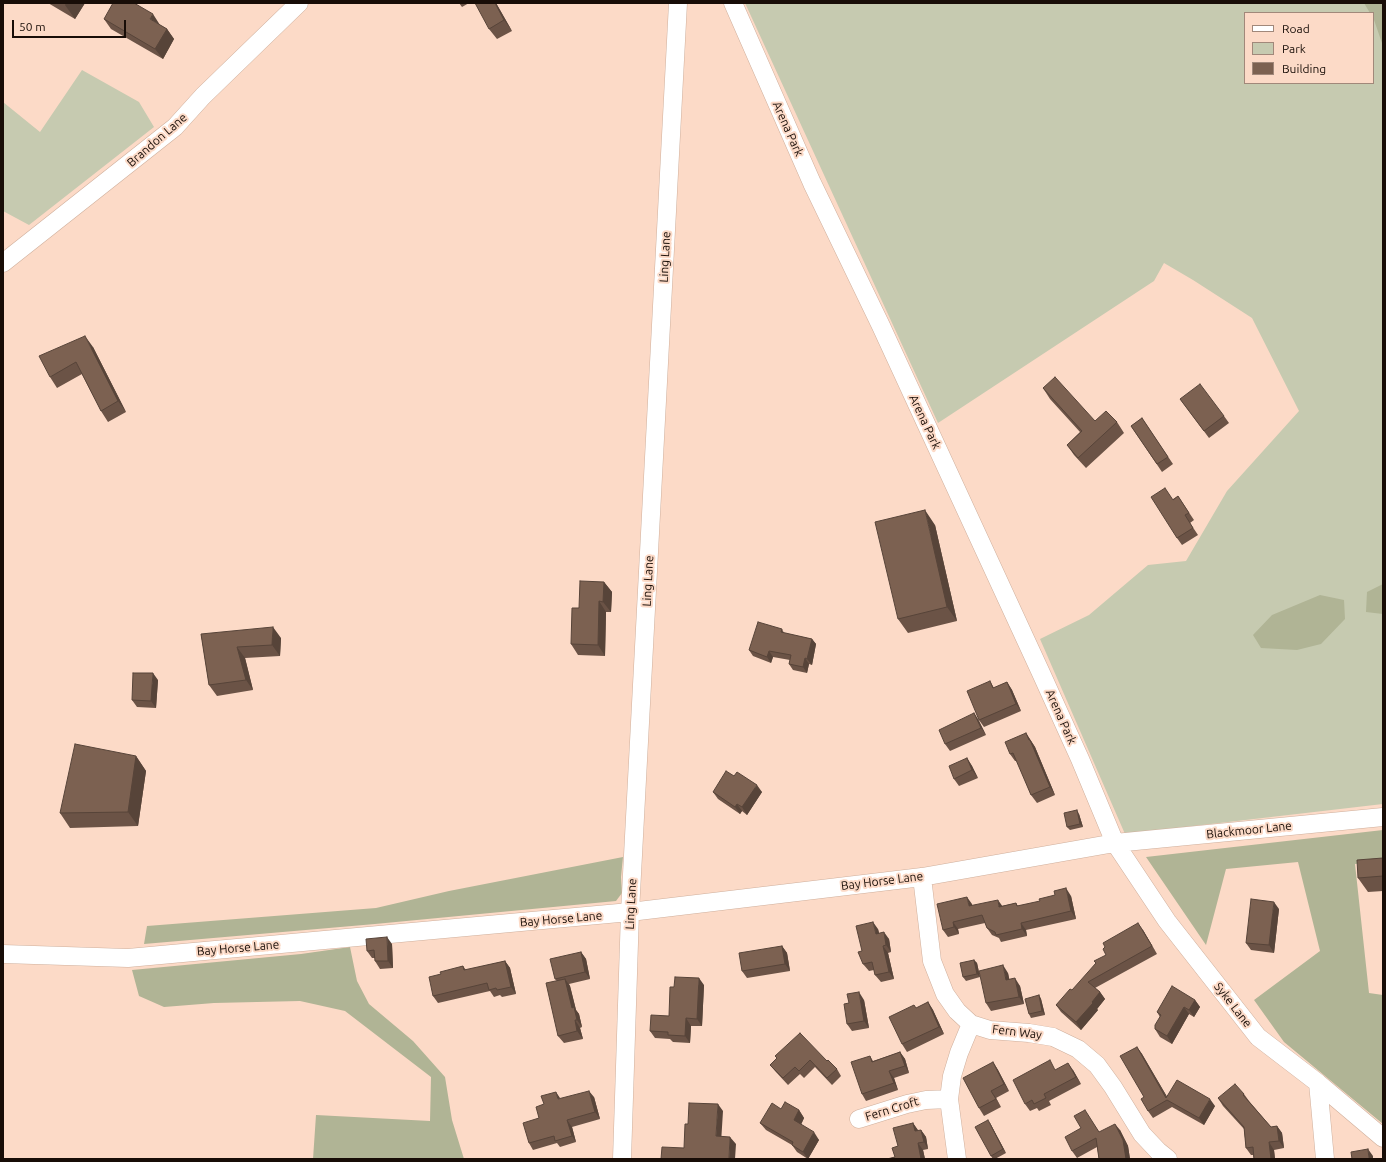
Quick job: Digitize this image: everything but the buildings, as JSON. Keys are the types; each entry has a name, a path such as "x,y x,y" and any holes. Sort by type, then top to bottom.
{"street":[{"name":"Brandon Lane","path":"3,263 175,127 203,96 299,3"},
{"name":"Ling Lane","path":"622,1159 630,912 678,3"},
{"name":"Arena Park","path":"733,3 812,183 881,326 1041,672 1080,759 1115,843"},
{"name":"Blackmoor Lane","path":"1115,843 1383,817"},
{"name":"Bay Horse Lane","path":"3,954 128,958 630,912 922,877 1115,843"},
{"name":"Syke Lane","path":"1115,843 1168,920 1258,1037 1318,1083 1383,1138"},
{"name":"Fern Way","path":"922,877 932,961 945,994 957,1011 971,1024 990,1030 1029,1033 1053,1037 1078,1049 1097,1065 1114,1087 1142,1134 1168,1159"},
{"path":"957,1159 949,1099 952,1076 959,1053 971,1024"},
{"path":"1318,1083 1325,1159"},
{"name":"Fern Croft","path":"859,1120 907,1104 926,1100 949,1099"}],"green space":[{"path":"745,3 1383,3 1383,804 1125,834 1040,639 1089,615 1148,565 1186,561 1227,491 1299,411 1252,318 1164,263 1154,281 938,423"},
{"path":"1364,3 1383,3 1383,46 1374,20 1374,12 1369,12"},
{"path":"82,70 139,102 154,127 29,225 3,211 3,102 40,132"},
{"path":"1383,584 1383,614 1366,612 1367,592"},
{"path":"1320,595 1344,600 1345,619 1321,644 1297,650 1261,648 1253,635 1272,615"},
{"path":"1383,830 1383,862 1355,864 1369,993 1383,995 1383,1124 1284,1042 1254,1000 1320,951 1298,862 1226,869 1206,945 1146,857"},
{"path":"623,857 621,877 622,893 616,901 144,944 147,926 376,908 449,891"},
{"path":"350,947 357,981 369,1004 413,1041 445,1077 452,1120 464,1159 313,1159 316,1115 430,1121 431,1077 345,1011 300,1001 214,1003 164,1007 139,996 132,970 301,954"}]}
